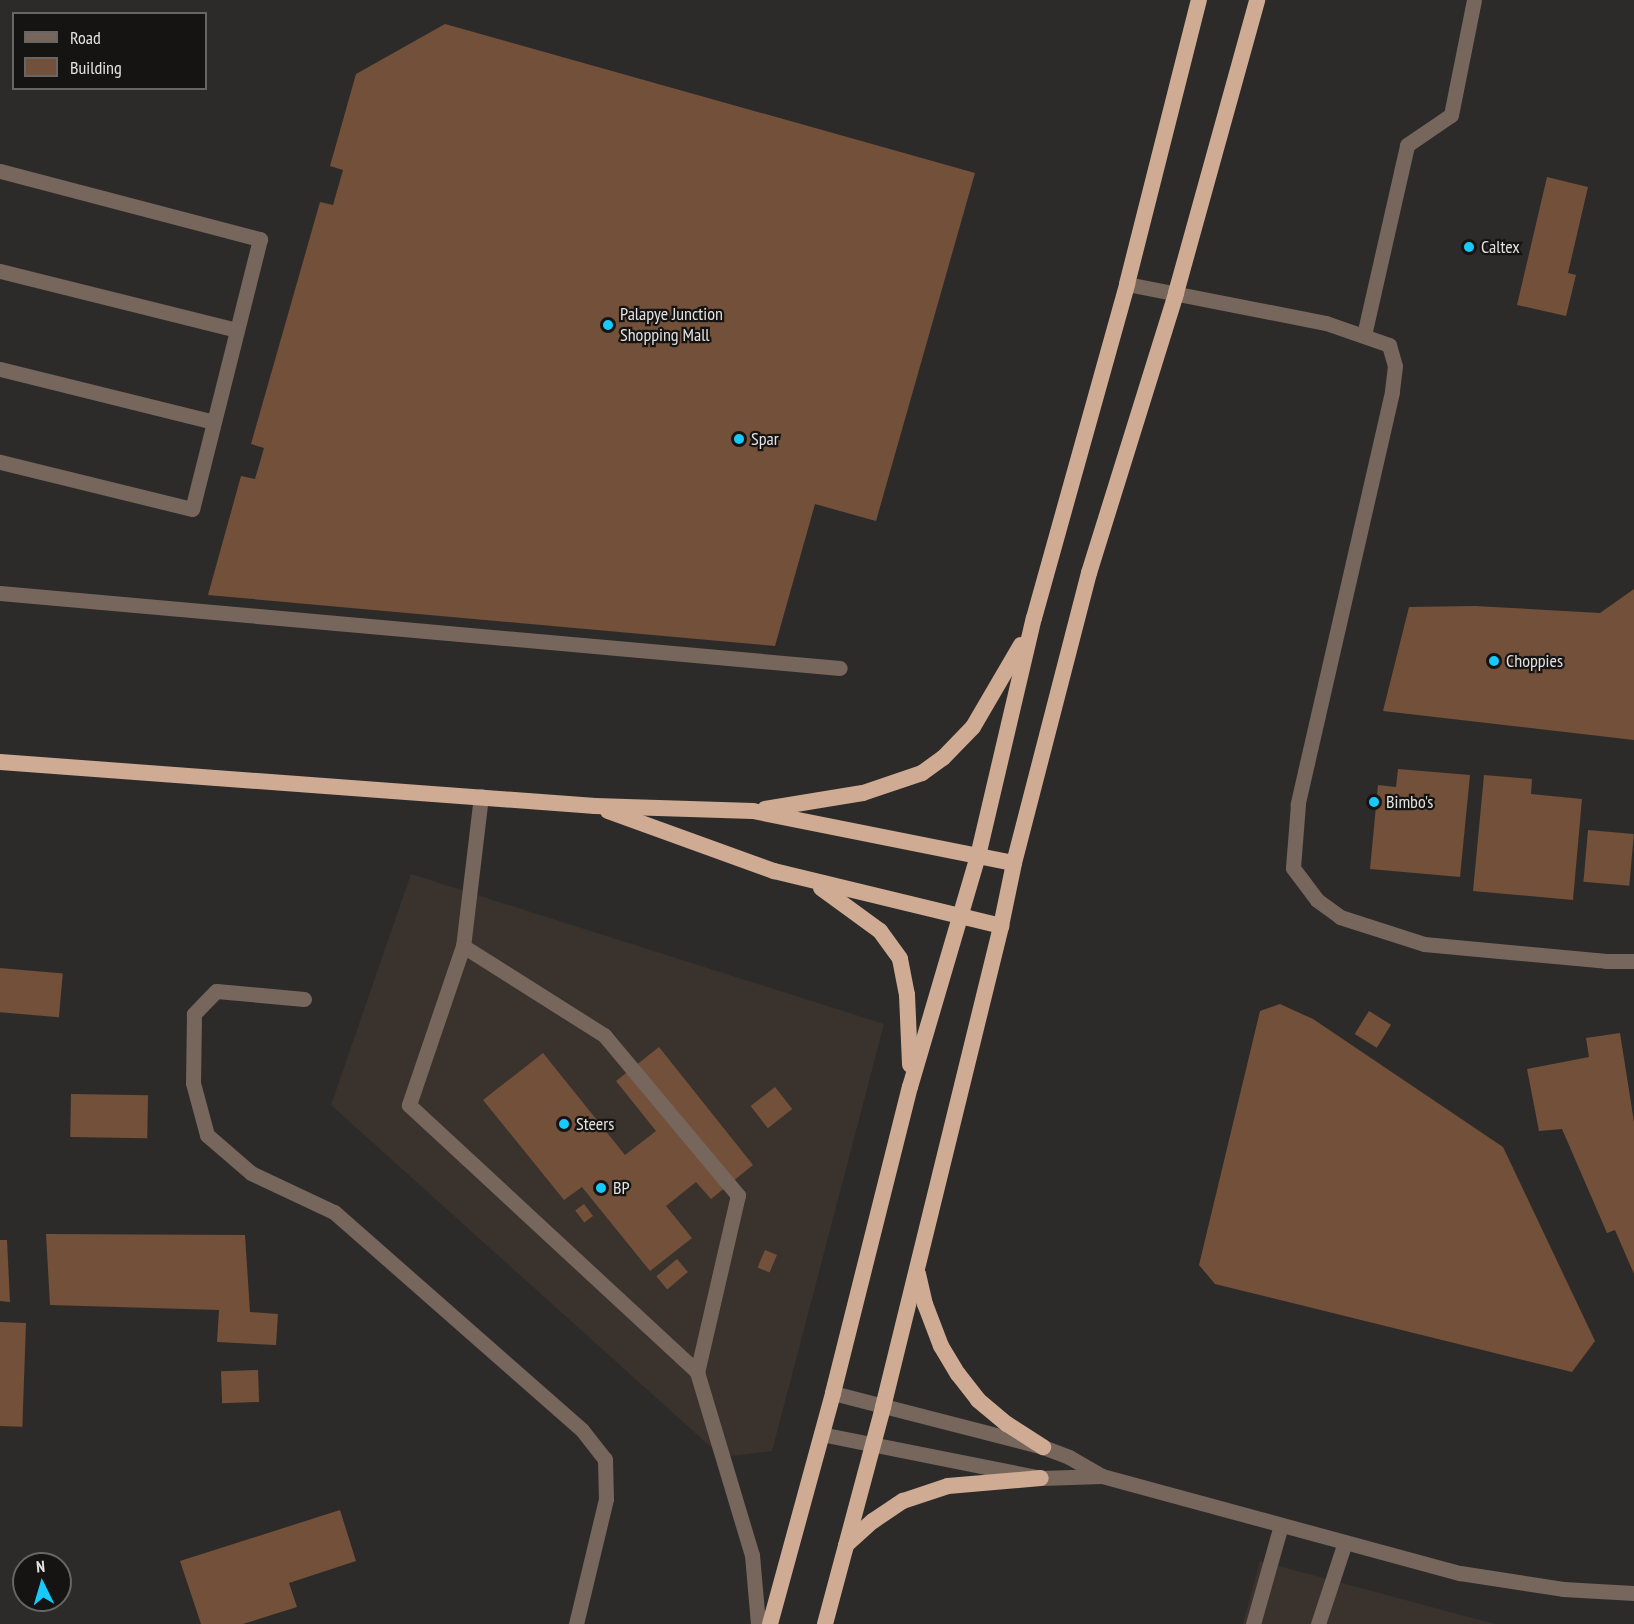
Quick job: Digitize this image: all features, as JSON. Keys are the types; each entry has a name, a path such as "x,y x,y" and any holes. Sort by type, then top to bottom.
{"highway":[{"path":"770,1624 833,1393 910,1087 978,856 1034,618 1127,284 1199,0"},
{"path":"825,1624 874,1445 1001,926 1014,863 1089,573 1176,293 1257,0"},
{"path":"753,811 863,793 922,773 943,758 973,727 994,694 1034,618"},
{"path":"0,762 595,806 753,811 1014,863"},
{"path":"595,806 774,871 1001,926"},
{"path":"809,880 880,931 900,959 911,1032 910,1087"},
{"path":"917,1270 925,1304 941,1346 958,1374 978,1400 1007,1424 1044,1447"},
{"path":"846,1545 873,1521 903,1501 948,1486 1041,1478"}],"street":[{"path":"1364,335 1407,146 1451,115 1474,0"},
{"path":"0,171 260,239 192,509 0,462"},
{"path":"0,271 237,330"},
{"path":"1127,284 1326,323 1389,345 1395,366 1392,392 1298,804 1293,868 1317,900 1340,917 1424,944 1606,961 1634,961"},
{"path":"0,369 214,422"},
{"path":"0,593 840,668"},
{"path":"481,796 463,946 409,1105 697,1372"},
{"path":"463,946 604,1035 738,1195 697,1372 752,1555 758,1624"},
{"path":"304,999 216,991 194,1014 193,1083 207,1135 250,1173 334,1212 582,1430 606,1459 606,1499 576,1624"},
{"path":"833,1393 1044,1447 1069,1457 1102,1476 1460,1573 1563,1589 1634,1593"},
{"path":"821,1434 1041,1478 1102,1476"},
{"path":"1252,1624 1281,1525"},
{"path":"1318,1624 1345,1542"}],"shaded area":[{"path":"411,874 884,1024 772,1451 722,1457 331,1105"},
{"path":"1260,1561 1495,1624 1243,1624"}],"building":[{"name":"Palapye Junction Shopping Mall","path":"445,24 975,173 876,521 815,504 775,646 208,595 241,476 255,479 264,448 251,444 320,202 333,205 343,170 330,166 356,74"},
{"path":"1547,177 1588,187 1568,273 1576,275 1566,316 1517,305"},
{"path":"1634,589 1634,740 1383,711 1409,607 1475,606 1600,613"},
{"path":"1398,769 1470,775 1460,877 1370,869 1378,785 1396,787"},
{"path":"1484,775 1532,779 1531,794 1582,799 1573,900 1473,891"},
{"path":"1588,830 1634,834 1629,886 1583,882"},
{"path":"0,968 63,973 59,1017 0,1012"},
{"path":"1280,1004 1313,1019 1503,1147 1595,1341 1572,1372 1215,1284 1199,1265 1260,1011"},
{"path":"1369,1011 1391,1025 1377,1048 1355,1034"},
{"path":"1620,1033 1634,1122 1634,1274 1615,1230 1607,1233 1562,1129 1539,1131 1527,1069 1589,1057 1586,1038"},
{"path":"659,1047 753,1165 711,1199 696,1182 666,1206 692,1238 650,1271 582,1187 564,1200 483,1100 543,1053 625,1155 656,1131 616,1081"},
{"path":"775,1087 792,1109 768,1128 751,1106"},
{"path":"71,1094 148,1095 147,1138 70,1137"},
{"path":"584,1204 593,1216 584,1223 575,1211"},
{"path":"46,1234 245,1235 250,1312 278,1314 276,1345 217,1342 219,1310 50,1305"},
{"path":"0,1240 7,1240 10,1302 0,1301"},
{"path":"765,1250 777,1255 770,1273 758,1267"},
{"path":"677,1259 688,1272 667,1289 656,1276"},
{"path":"0,1322 26,1323 22,1427 0,1426"},
{"path":"258,1370 259,1402 222,1403 221,1371"},
{"path":"340,1510 356,1561 289,1583 297,1607 243,1624 201,1624 180,1561"}],"place":[{"name":"Caltex","path":"1469,247"},
{"name":"Palapye Junction Shopping Mall","path":"608,325"},
{"name":"Spar","path":"739,439"},
{"name":"Choppies","path":"1494,661"},
{"name":"Bimbo's","path":"1374,802"},
{"name":"Steers","path":"564,1124"},
{"name":"BP","path":"601,1188"}]}
